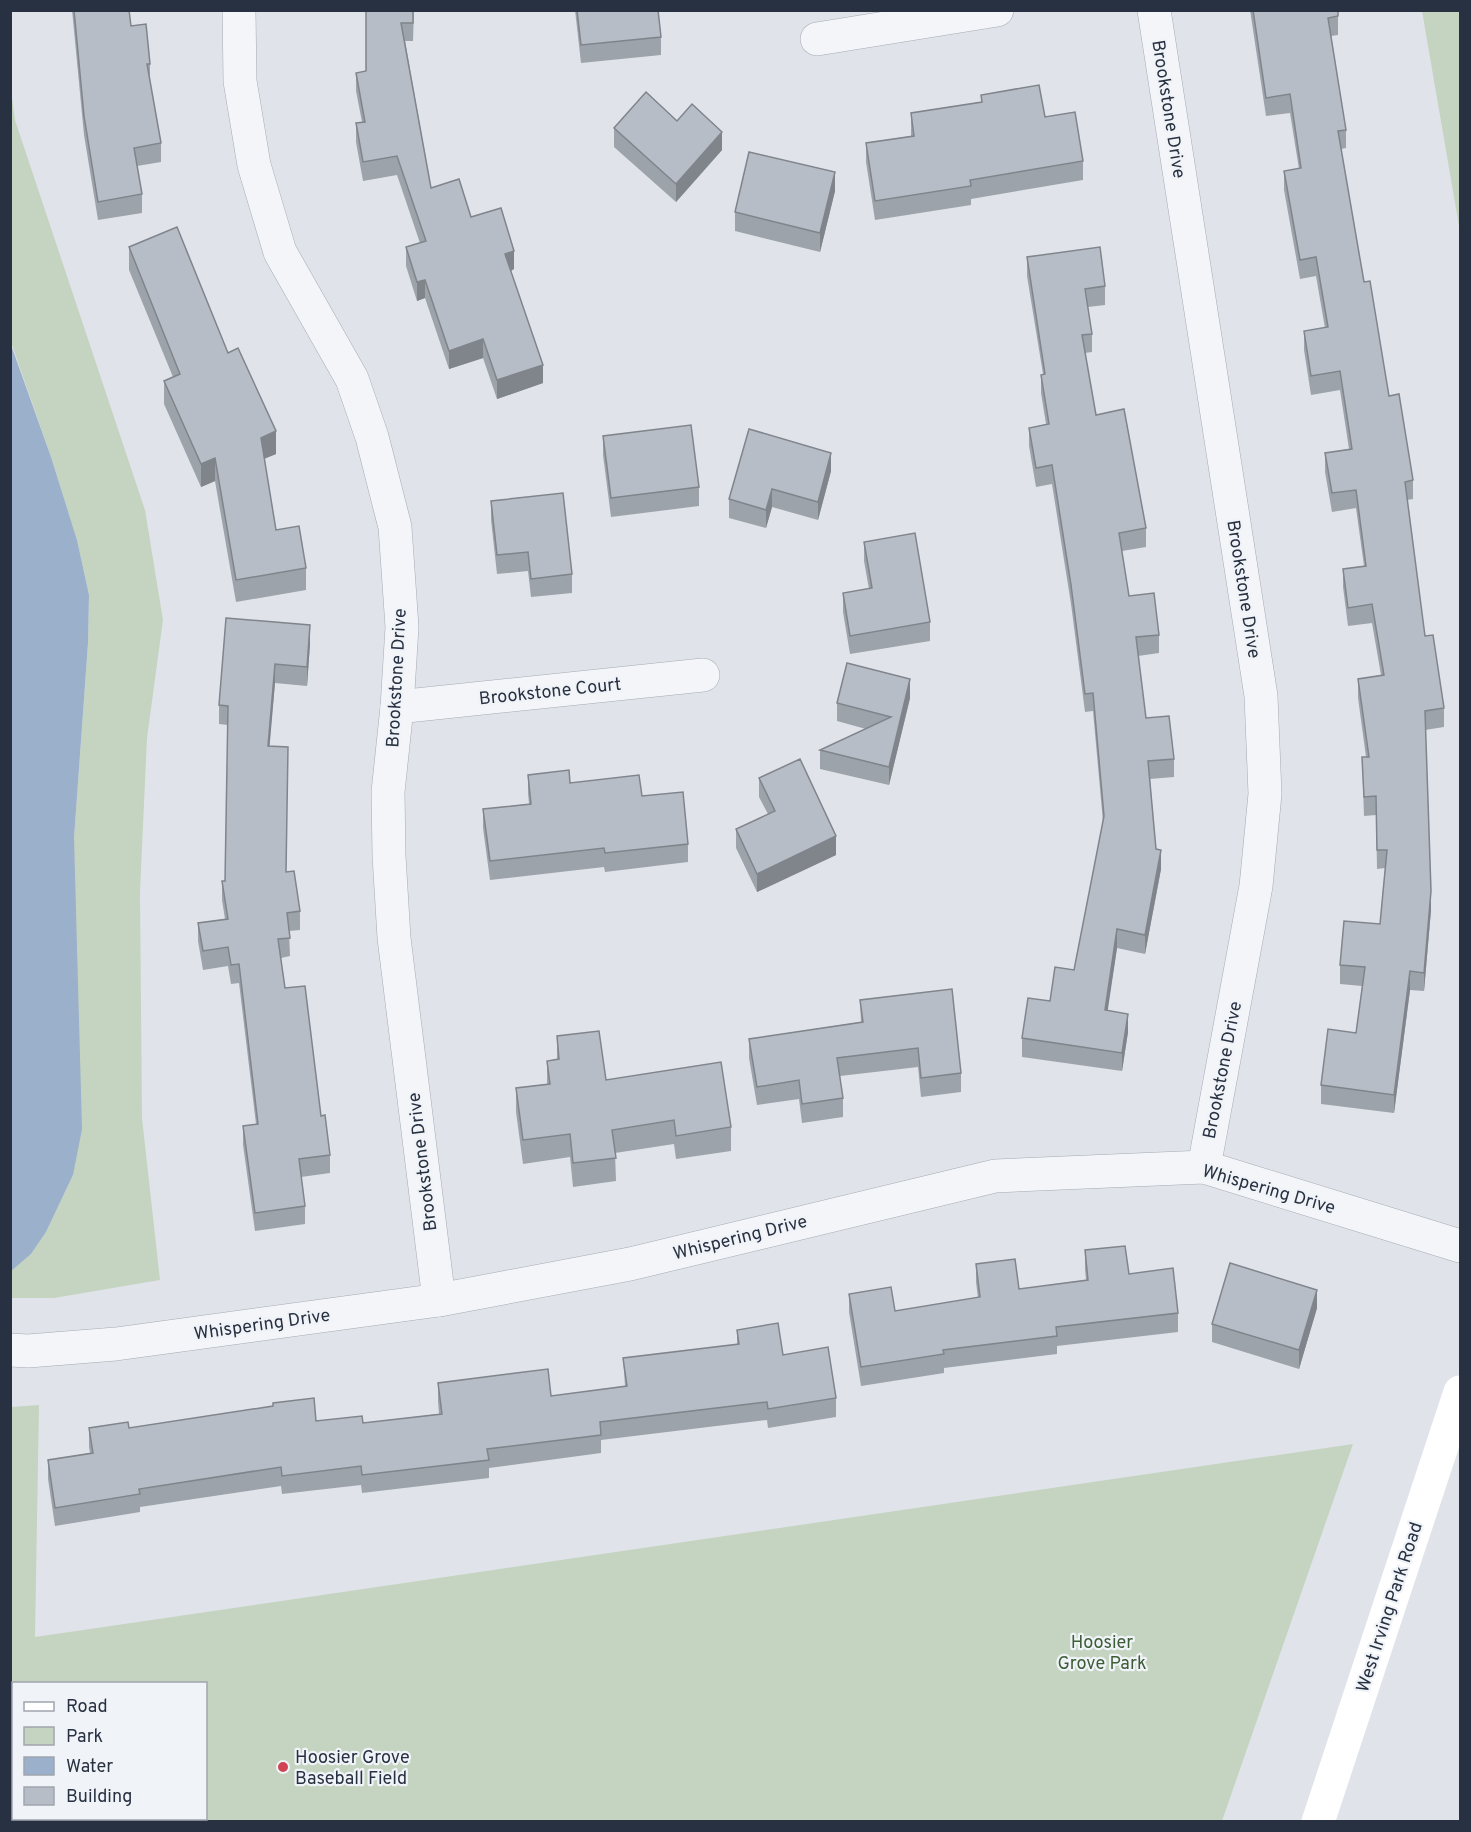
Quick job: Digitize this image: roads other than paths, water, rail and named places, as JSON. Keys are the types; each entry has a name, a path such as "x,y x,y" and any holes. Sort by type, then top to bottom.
{"main road":[{"name":"West Irving Park Road","path":"1318,1821 1461,1392"}],"street":[{"name":"Brookstone Drive","path":"239,10 240,81 254,165 280,252 352,379 372,437 395,527 402,627 388,792 389,856 394,938 439,1300"},
{"path":"817,39 997,10"},
{"name":"Brookstone Drive","path":"1154,10 1261,696 1263,729 1265,794 1256,886 1204,1167"},
{"name":"Brookstone Court","path":"397,707 704,675"},
{"name":"Whispering Drive","path":"10,1350 28,1351 116,1344 439,1300 630,1264 995,1176 1204,1167 1461,1246"}],"water":[{"path":"10,342 51,457 77,540 89,595 88,643 74,838 82,1129 73,1175 46,1232 31,1254 11,1271"}],"place":[{"name":"Hoosier Grove Baseball Field","path":"283,1767"}],"park label":[{"name":"Hoosier Grove Park","path":"1102,1652"}]}
